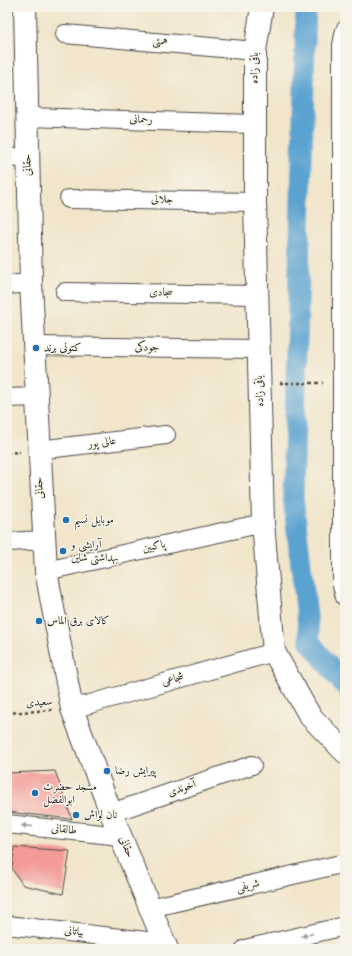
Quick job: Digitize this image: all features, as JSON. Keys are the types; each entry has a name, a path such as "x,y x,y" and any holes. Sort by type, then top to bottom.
{"street":[{"name":"حقانی","path":"25,7 31,284 38,397 38,450 46,571 72,709 111,813 166,946"},
{"name":"باقی زاده","path":"262,7 255,51 255,202 263,524 274,652 310,716 345,752"},
{"path":"344,589 342,45 345,30"},
{"name":"همتی","path":"65,34 255,51"},
{"name":"رحمانی","path":"28,117 254,124"},
{"path":"7,158 28,157"},
{"name":"جلالی","path":"69,199 255,202"},
{"path":"7,285 31,284"},
{"name":"سجادی","path":"65,292 257,294"},
{"name":"جودکی","path":"35,346 258,349"},
{"path":"7,398 38,397"},
{"name":"عالی پور","path":"38,450 166,435"},
{"name":"پاکبین","path":"46,571 263,524"},
{"path":"7,542 43,540"},
{"name":"شجاعی","path":"72,709 274,652"},
{"name":"آخوندی","path":"111,813 252,765"},
{"name":"طالقانی","path":"7,824 121,836"},
{"name":"شریفی","path":"150,908 345,863"},
{"name":"بیاتانی","path":"7,925 166,946"},
{"path":"245,949 345,926"}],"path":[{"path":"279,383 317,383"},
{"name":"سعیدی","path":"7,713 72,709"}],"building":[{"name":"مسجد حضرت ابوالفضل","path":"55,771 72,819 7,812 7,773"},
{"path":"14,847 70,851 63,894 23,885 12,869"}],"waterway":[{"path":"306,7 293,497 310,642 345,686"}],"place":[{"name":"کتونی برند","path":"36,348"},
{"name":"موبایل نسیم","path":"66,520"},
{"name":"آرایشی و بهداشتی شاین","path":"63,551"},
{"name":"کالای برق الماس","path":"39,621"},
{"name":"پیرایش رضا","path":"107,771"},
{"name":"مسجد حضرت ابوالفضل","path":"35,793"},
{"name":"نان لواش","path":"76,815"}]}
